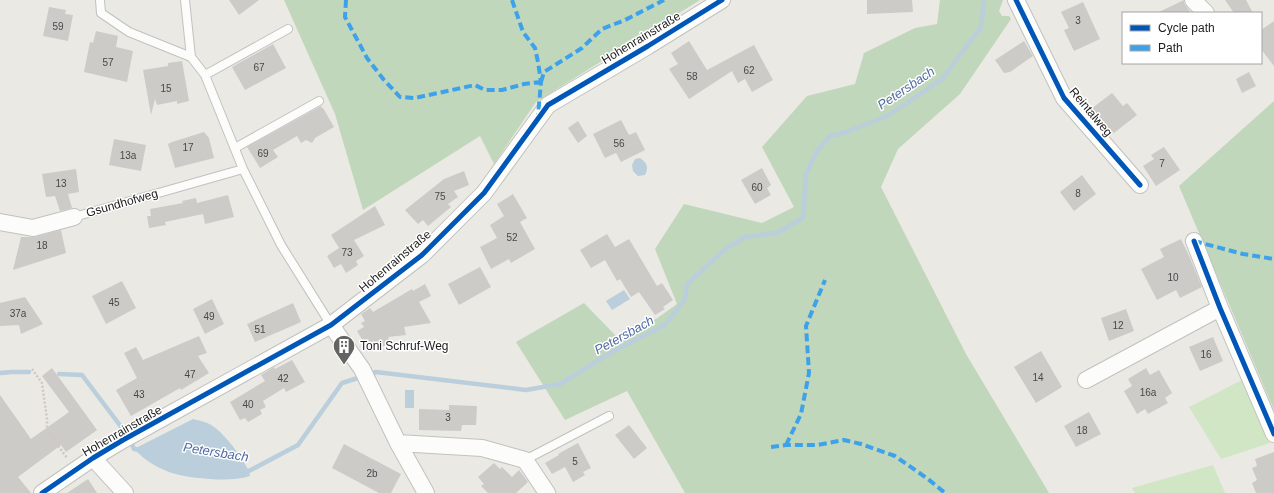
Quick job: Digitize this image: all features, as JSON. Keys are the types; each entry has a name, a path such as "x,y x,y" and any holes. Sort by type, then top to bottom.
{"street":[{"name":"Hohenrainstraße","path":"42,493 93,458 331,324 349,312 422,255 484,193 548,105 722,0"},
{"name":"Reintalweg","path":"1016,0 1064,98 1140,185"},
{"path":"1193,0 1205,12"},
{"name":"Gsundhofweg","path":"0,222 33,228 74,217"},
{"path":"1194,240 1220,308 1274,434"},
{"path":"1086,380 1220,308"},
{"path":"331,324 362,369 398,443 426,493"},
{"path":"398,443 482,448 525,460 547,493"},
{"path":"93,458 125,493"}],"lane":[{"path":"100,0 101,14 129,32 191,57 205,75 243,169 281,245 331,324"},
{"path":"185,0 191,57"},
{"path":"205,75 288,29"},
{"path":"235,148 319,100"},
{"name":"Gsundhofweg","path":"74,217 243,169"},
{"path":"525,460 609,416"}],"path":[{"path":"32,369 42,383 47,430 67,460"}],"green space":[{"path":"284,0 700,0 536,102 494,164 480,136 363,210 335,114"},
{"path":"940,0 1003,0 999,11 1002,16 1009,16 1011,19 960,94 898,149 881,187 966,354 1049,493 685,493 627,391 565,420 516,342 584,303 616,336 656,319 677,304 655,249 684,204 762,223 794,207 762,147 807,96 855,84 864,53 915,28 937,24"},
{"path":"1274,101 1274,410 1179,186"},
{"path":"1244,379 1270,443 1221,459 1189,407"},
{"path":"1213,465 1225,493 1135,493 1132,488"}],"water":[{"path":"640,158 646,163 647,170 645,175 638,176 633,171 632,165 635,159"},
{"path":"624,290 630,299 612,310 606,301"},
{"path":"405,390 414,390 414,408 405,408"},
{"path":"193,419 209,424 224,436 241,457 249,471 250,476 220,480 179,475 151,463 134,449"}],"building":[{"path":"229,0 259,0 239,15"},
{"path":"867,0 912,0 913,12 867,14"},
{"path":"1184,0 1184,3 1190,12 1159,12"},
{"path":"1225,0 1246,0 1252,12 1233,12"},
{"path":"1083,2 1100,39 1074,51 1064,30 1069,28 1061,12"},
{"path":"49,7 66,10 65,14 73,15 68,41 43,36"},
{"path":"1274,21 1274,66 1262,50 1262,29"},
{"path":"96,31 118,36 116,47 133,51 127,82 84,72 90,42 93,43"},
{"path":"689,41 707,70 754,45 773,80 752,92 745,79 738,83 732,71 689,99 669,69 678,64 671,53"},
{"path":"1024,41 1033,56 1010,72 1004,73 995,60"},
{"path":"273,44 286,68 245,90 232,67"},
{"path":"182,61 189,101 177,104 177,101 157,105 155,99 151,115 143,70 168,66 168,63"},
{"path":"1249,72 1256,86 1242,93 1236,79"},
{"path":"1112,93 1123,106 1127,103 1137,115 1110,136 1100,125 1102,123 1091,109"},
{"path":"321,106 334,127 315,138 312,143 306,140 301,143 297,136 273,150 278,157 260,168 247,147"},
{"path":"621,120 629,135 636,132 645,150 621,162 616,153 605,158 593,134"},
{"path":"578,121 587,136 578,143 568,128"},
{"path":"204,132 209,138 214,158 175,168 168,144"},
{"path":"114,139 146,145 141,171 109,165"},
{"path":"1164,147 1180,170 1156,186 1143,166 1154,159 1151,155"},
{"path":"762,168 771,185 767,188 771,195 755,204 741,180"},
{"path":"76,169 79,192 68,194 72,208 60,211 55,196 46,197 42,174"},
{"path":"464,171 469,185 454,191 458,197 448,204 451,207 428,226 423,220 418,224 405,210 444,179"},
{"path":"1082,175 1096,194 1074,211 1060,192"},
{"path":"513,194 527,218 520,222 535,249 511,263 509,259 491,269 480,247 497,238 490,225 504,216 497,204"},
{"path":"228,195 234,217 205,224 203,214 165,222 166,225 149,228 147,216 151,216 150,209 183,203 182,201 196,198 197,203"},
{"path":"375,206 385,225 354,240 364,256 356,261 358,265 346,273 341,264 334,268 327,256 339,248 331,235"},
{"path":"61,230 66,253 13,270 21,237 35,237"},
{"path":"607,234 615,247 629,239 657,286 662,283 673,300 663,307 665,309 655,315 639,292 631,297 620,279 617,281 605,260 591,268 580,250"},
{"path":"1181,239 1202,287 1180,298 1176,290 1157,300 1141,269 1164,257 1160,249"},
{"path":"480,267 491,287 459,305 448,284"},
{"path":"122,281 136,308 106,324 92,296"},
{"path":"425,284 431,296 419,302 431,323 404,327 406,335 388,337 392,344 372,349 367,348 357,331 364,327 361,323 365,321 361,314 370,308 373,312 412,289 413,291"},
{"path":"25,297 43,324 21,334 19,325 0,326 0,303"},
{"path":"212,299 224,324 205,334 193,309"},
{"path":"293,303 301,322 255,342 247,324"},
{"path":"1126,309 1134,331 1109,341 1101,318"},
{"path":"199,336 207,353 198,356 209,373 181,390 180,388 131,416 116,390 137,378 124,353 136,347 143,360"},
{"path":"1213,337 1223,361 1200,371 1189,347"},
{"path":"1041,351 1062,387 1036,403 1014,367"},
{"path":"292,360 305,382 286,392 284,388 263,401 266,407 260,410 262,414 248,422 245,418 240,420 230,402 265,381 261,375 274,367 275,369"},
{"path":"52,368 97,430 66,452 61,445 18,477 31,493 0,493 0,395 31,439 69,412 42,376"},
{"path":"1146,368 1150,375 1159,370 1172,393 1165,398 1168,403 1148,414 1145,409 1137,414 1124,391 1132,386 1128,379"},
{"path":"449,405 477,406 476,425 462,425 461,431 419,430 419,409 449,410"},
{"path":"1089,412 1101,434 1076,447 1064,426"},
{"path":"629,425 647,448 634,459 615,435"},
{"path":"578,443 591,468 583,472 585,475 573,482 565,467 552,474 545,463"},
{"path":"344,444 401,474 391,493 379,493 332,468"},
{"path":"1274,452 1274,493 1256,493 1252,483 1257,480 1252,468 1257,466 1255,459"},
{"path":"494,463 500,469 502,467 512,477 519,470 528,482 516,493 488,493 481,486 484,484 478,477"},
{"path":"88,479 97,493 67,493"}],"waterway":[{"name":"Petersbach","path":"370,374 376,372 526,390 560,384 612,352 665,325 685,299 687,284 727,248 745,237 777,233 803,218 806,174 817,151 830,136 847,132 889,115 942,79 981,27 984,0"},
{"name":"Petersbach","path":"0,373 29,372"},
{"name":"Petersbach","path":"59,374 82,375 125,432"},
{"name":"Petersbach","path":"244,470 249,471 298,445 342,383 361,377"},
{"name":"Petersbach","path":"131,442 134,449 140,450"}],"marked path":[{"path":"346,0 345,17 367,58 384,80 400,97 415,98 475,85 485,90 502,90 524,84 541,82"},
{"path":"512,0 523,32 535,48 541,82 538,116"},
{"path":"541,82 544,72 582,48 602,29 625,20 664,0"},
{"path":"1194,241 1243,254 1274,259"},
{"path":"786,445 801,414 809,373 806,326 825,280"},
{"path":"771,447 786,445 818,445 844,440 861,444 895,456 945,493"}],"cycle path":[{"path":"42,493 93,458 123,440 331,325 422,255 484,193 548,105 722,0"},
{"path":"1016,0 1064,98 1140,185"},
{"path":"1194,241 1220,308 1274,434"}],"place":[{"name":"Toni Schruf-Weg","path":"344,366"}]}
